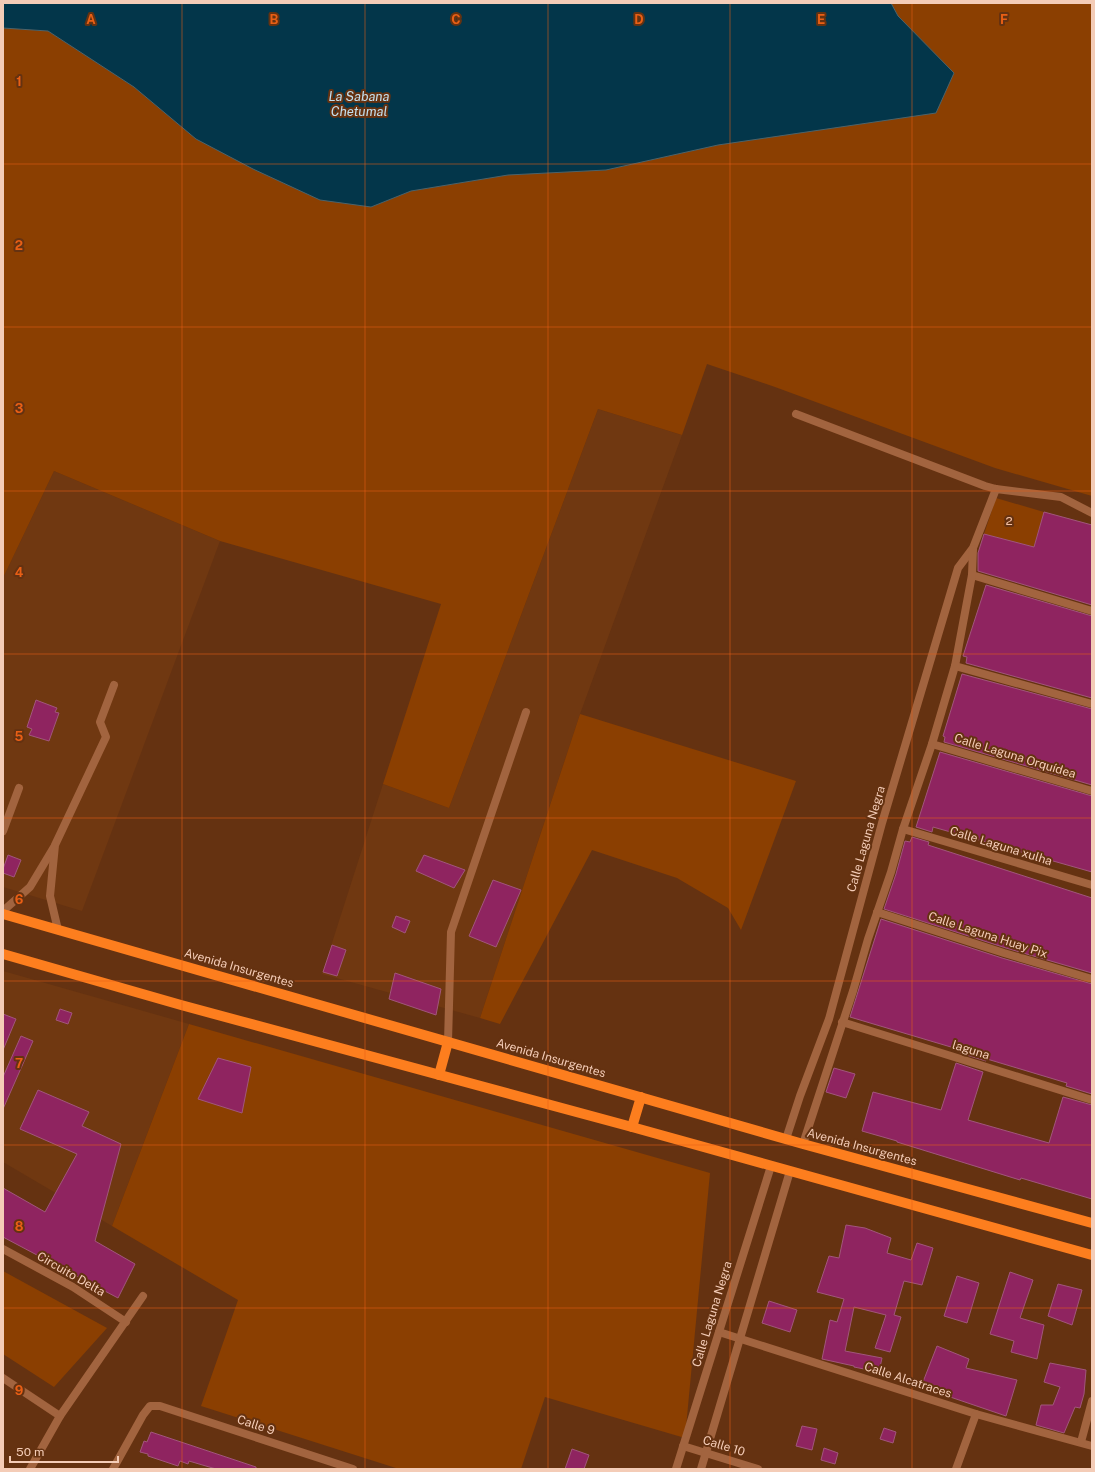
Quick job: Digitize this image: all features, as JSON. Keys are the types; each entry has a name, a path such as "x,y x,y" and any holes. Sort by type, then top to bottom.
{"main road":[{"name":"Avenida Insurgentes","path":"3,913 803,1144 1092,1223"},
{"path":"3,954 181,1005 632,1127 1092,1255"},
{"path":"439,1075 448,1042"},
{"path":"632,1127 641,1097"}],"street":[{"path":"796,414 952,474 996,489 1061,497 1092,513"},
{"name":"Calle Laguna Negra","path":"786,1139 800,1096 829,1019 882,823 958,568 973,548 996,489"},
{"name":"Calle Laguna Negra","path":"803,1144 876,912 891,872 903,828 932,744 955,666 972,575 973,548"},
{"path":"972,575 1092,611"},
{"path":"955,666 1092,704"},
{"path":"3,913 30,887 55,845 106,737 100,722 114,685"},
{"path":"448,1042 451,932 526,712"},
{"name":"Calle Laguna Orquídea","path":"932,744 1092,791"},
{"path":"3,831 19,788"},
{"name":"Calle Laguna xulha","path":"903,828 1092,886"},
{"path":"55,845 50,896 58,930"},
{"name":"Calle Laguna Huay Pix","path":"876,912 1004,953 1092,979"},
{"name":"laguna","path":"842,1022 1092,1100"},
{"name":"Calle Laguna Negra","path":"676,1469 771,1166"},
{"path":"701,1469 790,1171"},
{"name":"Circuito Delta","path":"3,1249 73,1287 126,1322"},
{"path":"30,1469 60,1416 143,1296"},
{"name":"Calle Alcatraces","path":"719,1332 976,1414 1092,1446"},
{"path":"3,1378 60,1416"},
{"path":"1081,1442 1092,1401"},
{"name":"Calle 9","path":"113,1469 143,1415 150,1406 160,1406 353,1469"},
{"path":"956,1469 976,1414"},
{"name":"Calle 10","path":"683,1446 758,1469"}],"shaded area":[{"path":"598,409 682,435 580,714 480,1018 322,974 383,784 449,808"},
{"path":"54,471 220,541 82,911 3,887 3,578"},
{"path":"3,971 189,1024 112,1226 3,1162"}],"green space":[{"path":"891,3 1092,3 1092,496 995,468 775,387 707,364 682,435 598,409 449,808 383,784 441,604 220,541 54,471 3,578 3,28 48,31 134,87 196,139 371,207 411,191 508,175 606,170 718,145 898,16"},
{"name":"2","path":"996,498 1044,512 1034,547 984,534"},
{"path":"580,714 796,781 741,930 728,908 677,878 592,850 500,1024 480,1018"},
{"path":"189,1024 710,1173 685,1438 545,1397 521,1469 399,1469 201,1406 238,1300 112,1226"},
{"path":"3,1271 107,1328 54,1387 3,1354"}],"water":[{"name":"La Sabana Chetumal","path":"3,3 891,3 898,16 954,73 936,113 718,145 606,170 508,175 411,191 371,207 320,200 253,169 196,139 134,87 48,31 3,28"}],"building":[{"path":"1044,512 1092,525 1092,605 978,571 978,553 984,534 1034,547"},
{"path":"986,585 1092,616 1092,698 966,663 967,657 963,656"},
{"path":"962,674 1092,709 1092,785 944,742 945,737 943,736"},
{"path":"36,700 57,708 55,712 59,713 49,741 29,735 32,729 27,727"},
{"path":"940,752 1092,796 1092,872 933,827 932,832 916,827"},
{"path":"912,837 929,842 928,845 1092,898 1092,973 1006,948 884,909 905,841 910,842"},
{"path":"8,855 21,860 14,877 3,873"},
{"path":"424,855 465,870 454,888 416,871"},
{"path":"493,880 521,890 496,947 469,936"},
{"path":"396,916 410,921 405,933 392,927"},
{"path":"881,919 1002,958 1092,984 1092,1094 1066,1086 1067,1083 987,1059 986,1061 960,1053 961,1050 850,1017"},
{"path":"332,945 346,950 337,976 323,972"},
{"path":"395,973 441,989 436,1015 389,999"},
{"path":"60,1009 72,1013 68,1024 56,1020"},
{"path":"3,1014 16,1019 3,1050"},
{"path":"21,1036 33,1041 3,1109 3,1077"},
{"path":"218,1058 251,1067 242,1113 198,1099"},
{"path":"956,1063 983,1072 968,1120 1049,1143 1063,1097 1092,1105 1092,1199 1021,1178 1020,1180 862,1131 873,1092 941,1110"},
{"path":"834,1068 855,1074 846,1098 826,1092"},
{"path":"38,1090 89,1112 82,1126 121,1144 95,1241 135,1264 118,1298 3,1237 3,1188 45,1212 77,1154 20,1129"},
{"path":"846,1225 865,1228 891,1238 887,1253 911,1260 917,1243 933,1248 922,1285 904,1281 894,1315 901,1317 890,1352 875,1348 886,1315 854,1307 845,1351 882,1358 879,1372 822,1359 830,1320 837,1322 844,1299 817,1292 829,1256 839,1258"},
{"path":"1010,1272 1033,1280 1020,1318 1044,1325 1037,1359 1011,1352 1014,1341 990,1334"},
{"path":"957,1276 979,1283 967,1323 944,1316"},
{"path":"1058,1284 1082,1290 1072,1325 1048,1316"},
{"path":"769,1301 797,1310 790,1332 762,1323"},
{"path":"937,1346 969,1359 966,1368 1017,1380 1006,1416 921,1387"},
{"path":"1050,1363 1086,1370 1084,1394 1080,1408 1075,1407 1064,1433 1036,1425 1041,1405 1053,1405 1060,1387 1044,1382"},
{"path":"802,1426 817,1429 812,1450 796,1446"},
{"path":"884,1428 896,1432 893,1443 880,1439"},
{"path":"151,1432 256,1467 256,1469 216,1469 189,1461 188,1464 180,1461 178,1466 148,1456 148,1454 140,1452 144,1441 147,1442"},
{"path":"824,1448 838,1453 835,1464 821,1460"},
{"path":"572,1449 589,1455 584,1469 565,1469"}]}
